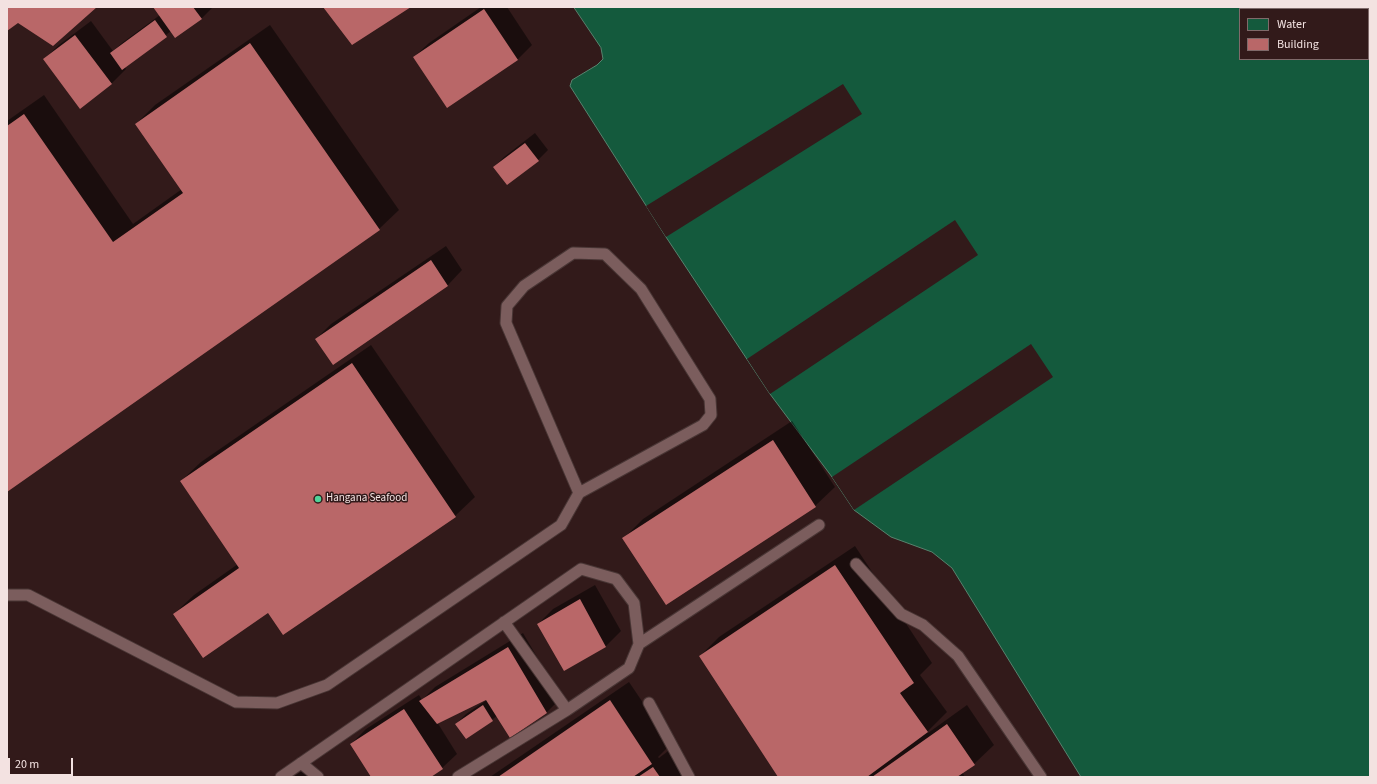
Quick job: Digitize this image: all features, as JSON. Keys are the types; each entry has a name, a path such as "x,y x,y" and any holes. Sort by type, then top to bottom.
{"lane":[{"path":"7,595 28,595 236,702 277,703 327,685 561,525 580,493 703,424 711,415 710,398 641,289 606,254 573,253 524,286 507,306 506,323 580,493"},
{"path":"639,644 819,525"},
{"path":"856,564 901,614 923,625 958,656 1041,777"},
{"path":"281,777 581,568 616,579 634,603 639,644 629,668 567,710 458,777"},
{"path":"504,622 567,710"},
{"path":"649,703 689,777"},
{"path":"301,763 318,777"}],"water":[{"path":"574,7 1370,7 1370,777 1081,777 952,568 932,552 891,537 854,510 832,477 770,394 666,237 570,86 572,80 597,65 603,59 601,48"}],"pier":[{"path":"843,84 862,114 666,237 646,206"},
{"path":"955,220 978,255 770,394 747,359"},
{"path":"1031,344 1053,377 854,510 832,477"}],"building":[{"path":"7,7 97,7 53,46 18,23 7,31"},
{"path":"153,7 193,7 202,19 175,38"},
{"path":"323,7 411,7 352,45"},
{"path":"484,9 518,60 447,108 413,57"},
{"path":"155,20 167,37 122,70 110,53"},
{"path":"75,35 112,84 80,109 43,59"},
{"path":"250,43 380,230 7,492 7,126 24,114 113,242 183,193 135,124"},
{"path":"525,143 539,161 507,185 493,167"},
{"path":"431,260 448,286 333,365 315,339"},
{"name":"Hangana Seafood","path":"352,363 456,517 283,635 268,613 203,658 173,614 239,568 180,481"},
{"path":"773,440 816,507 666,605 622,538"},
{"path":"835,565 914,683 900,693 928,732 867,777 778,777 699,656"},
{"path":"580,599 606,647 564,671 537,624"},
{"path":"508,647 547,713 510,738 486,700 437,724 419,701"},
{"path":"610,700 652,764 633,777 498,777"},
{"path":"483,705 493,721 466,739 455,724"},
{"path":"404,709 443,769 431,777 371,777 350,744"},
{"path":"947,724 975,765 957,777 872,777"},
{"path":"653,767 660,777 638,777"}],"place":[{"name":"Hangana Seafood","path":"318,499"}]}
